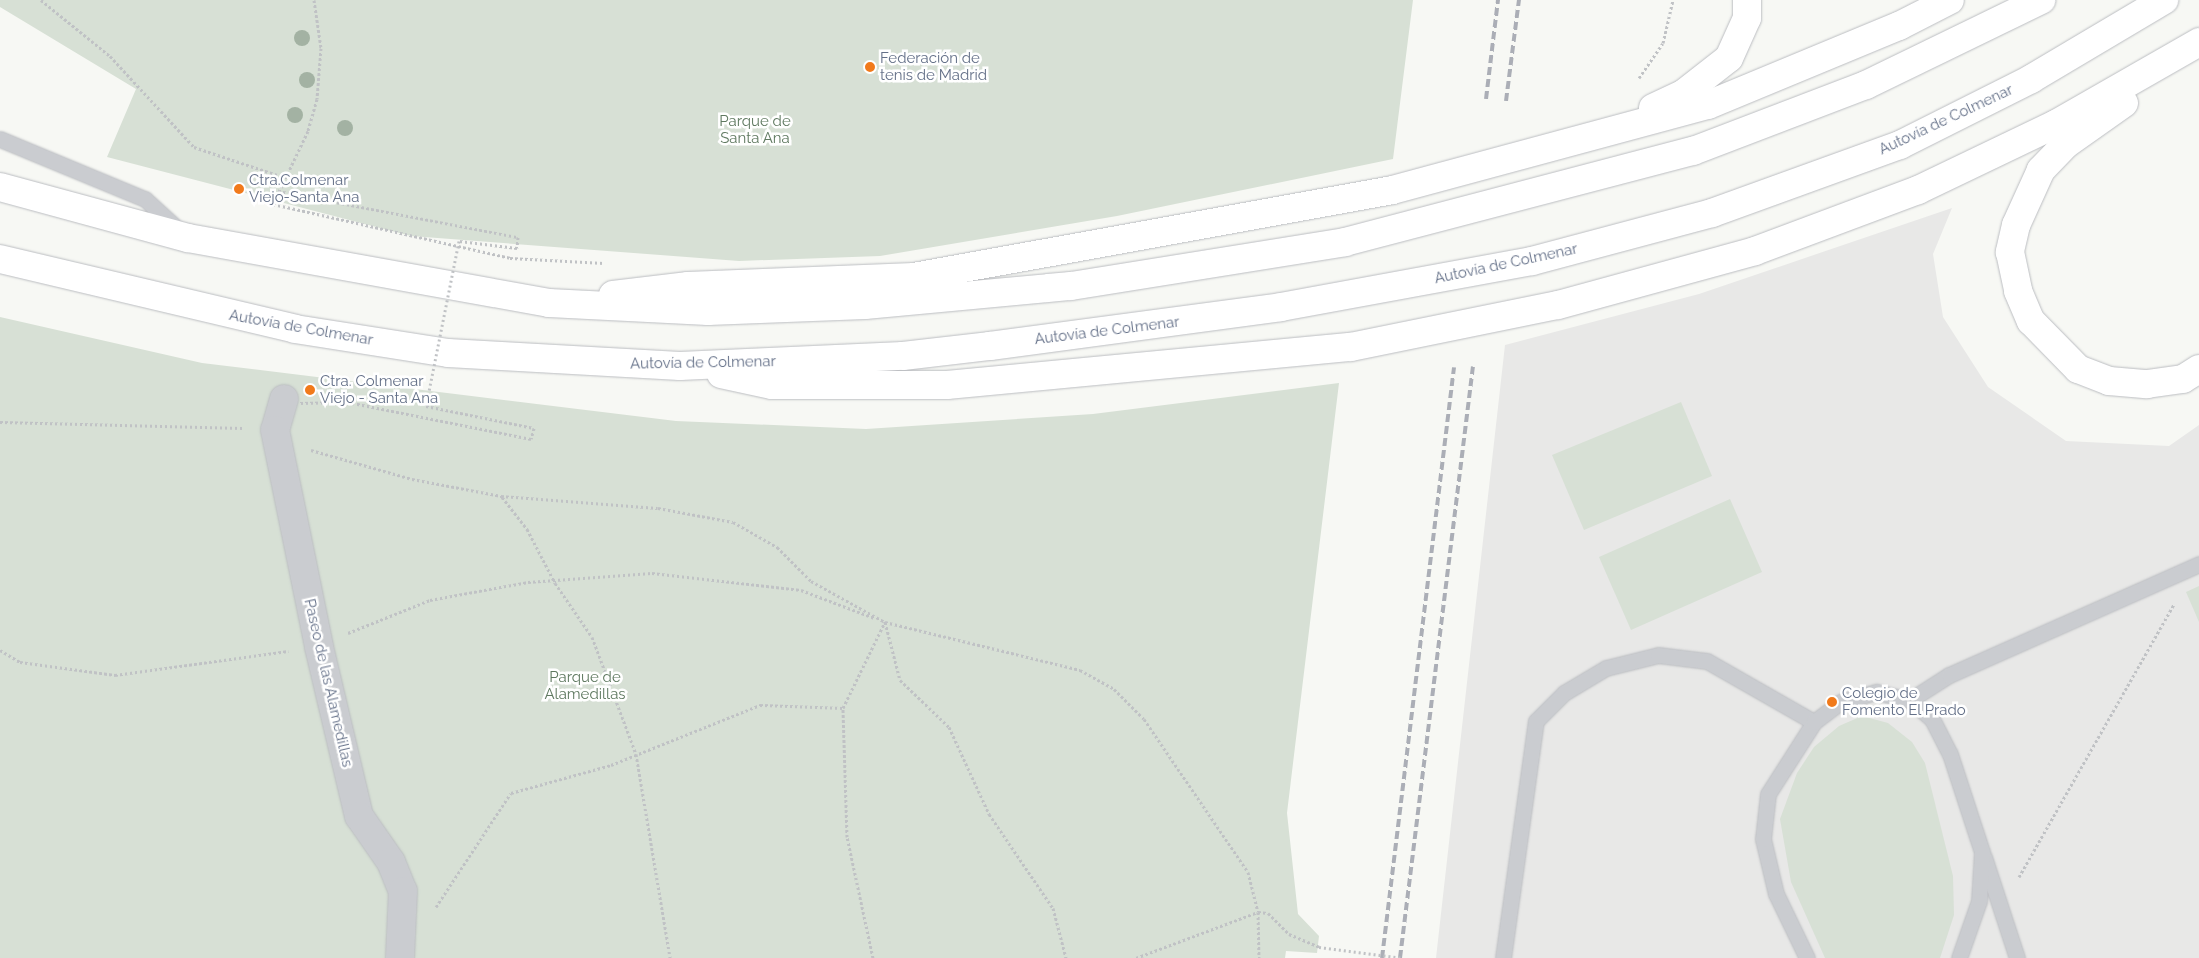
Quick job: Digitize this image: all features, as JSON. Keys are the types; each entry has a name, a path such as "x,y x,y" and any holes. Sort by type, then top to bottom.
{"highway":[{"path":"1509,161 1636,116 1703,81 1729,58 1737,44 1747,18 1748,0"},
{"path":"549,303 688,286 825,284 933,274 1222,224 1509,161 1708,105 1899,26 1950,0"},
{"path":"0,187 188,238 549,303 708,311 865,305 1071,286 1345,242 1693,151 1866,84 2041,0"},
{"name":"Autovía de Colmenar","path":"0,259 295,329 448,353 680,366 903,356 990,346 1282,307 1532,261 1712,213 1900,145 2031,79 2164,0"},
{"path":"680,366 772,385 947,385 1352,347 1558,305 1755,251 1918,190 2056,124 2199,42"},
{"path":"2199,50 2066,145 2040,170 2016,225 2010,252 2018,291 2031,321 2078,369 2109,382 2147,384 2183,379 2199,369"}],"street":[{"name":"Paseo de las Alamedillas","path":"292,400 275,430 319,647 359,816 391,862 402,891 400,958"}],"lane":[{"path":"0,138 145,200 188,238"},
{"path":"1910,700 1949,675 2198,564"},
{"path":"1503,958 1536,721 1564,693 1606,668 1668,656 1707,661 1814,722"},
{"path":"1807,958 1776,894 1763,839 1768,794 1814,722 1841,702 1877,692 1910,700 1932,719 1950,754 1982,852 2002,905 2017,958"},
{"path":"1959,958 1979,901 1982,852"}],"path":[{"path":"41,0 110,56 194,147 283,178"},
{"path":"314,0 321,48 316,99 308,131 283,178 273,204 408,238 510,258 616,263"},
{"path":"1635,84 1664,43 1673,0"},
{"path":"1640,84 1648,79"},
{"path":"278,191 518,237 517,248 460,241 426,406 534,428 531,439 348,402 292,400"},
{"path":"0,422 198,424 275,430 331,456 412,479 501,496 658,508 733,522 777,547 812,581 886,622 900,680 949,727 989,814 1053,908 1066,958"},
{"path":"501,496 527,529 555,584 592,637 636,754 670,958"},
{"path":"2002,905 2198,564"},
{"path":"0,650 20,662 115,675 319,647 430,600 528,582 555,584 652,574 728,579 801,590 886,622 1080,670 1114,689 1144,719 1248,872 1258,912 1259,958"},
{"path":"872,958 847,838 843,708 886,622"},
{"path":"432,913 511,793 636,754 760,705 843,708"},
{"path":"1136,958 1258,912 1268,913 1289,934 1319,947 1403,958"}],"shaded area":[{"name":"Colegio de Fomento El Prado","path":"1952,208 1933,254 1943,317 1988,387 2066,441 2169,446 2199,425 2199,958 1436,958 1505,345 1699,294"}],"green space":[{"name":"Parque de Santa Ana","path":"0,0 1413,0 1393,159 1117,216 880,256 739,261 411,236 107,157 136,89 0,7"},
{"name":"Parque de Alamedillas","path":"0,317 202,363 676,421 866,429 1093,414 1339,383 1287,813 1298,914 1319,936 1317,953 1286,951 1285,958 0,958"},
{"path":"1681,402 1712,476 1584,530 1552,455"},
{"path":"1730,499 1762,572 1631,630 1599,557"},
{"path":"2199,586 2199,622 2186,592"},
{"path":"1862,716 1888,723 1912,742 1925,763 1953,876 1954,915 1940,958 1825,958 1791,882 1780,819 1797,773 1814,747 1839,726"}],"railway":[{"path":"1486,99 1498,0"},
{"path":"1506,101 1519,0"},
{"path":"1400,958 1473,366"},
{"path":"1382,958 1454,367"}],"place":[{"name":"Federación de tenis de Madrid","path":"870,67"},
{"name":"Ctra.Colmenar Viejo-Santa Ana","path":"239,189"},
{"name":"Ctra. Colmenar Viejo - Santa Ana","path":"310,390"},
{"name":"Colegio de Fomento El Prado","path":"1832,702"}]}
